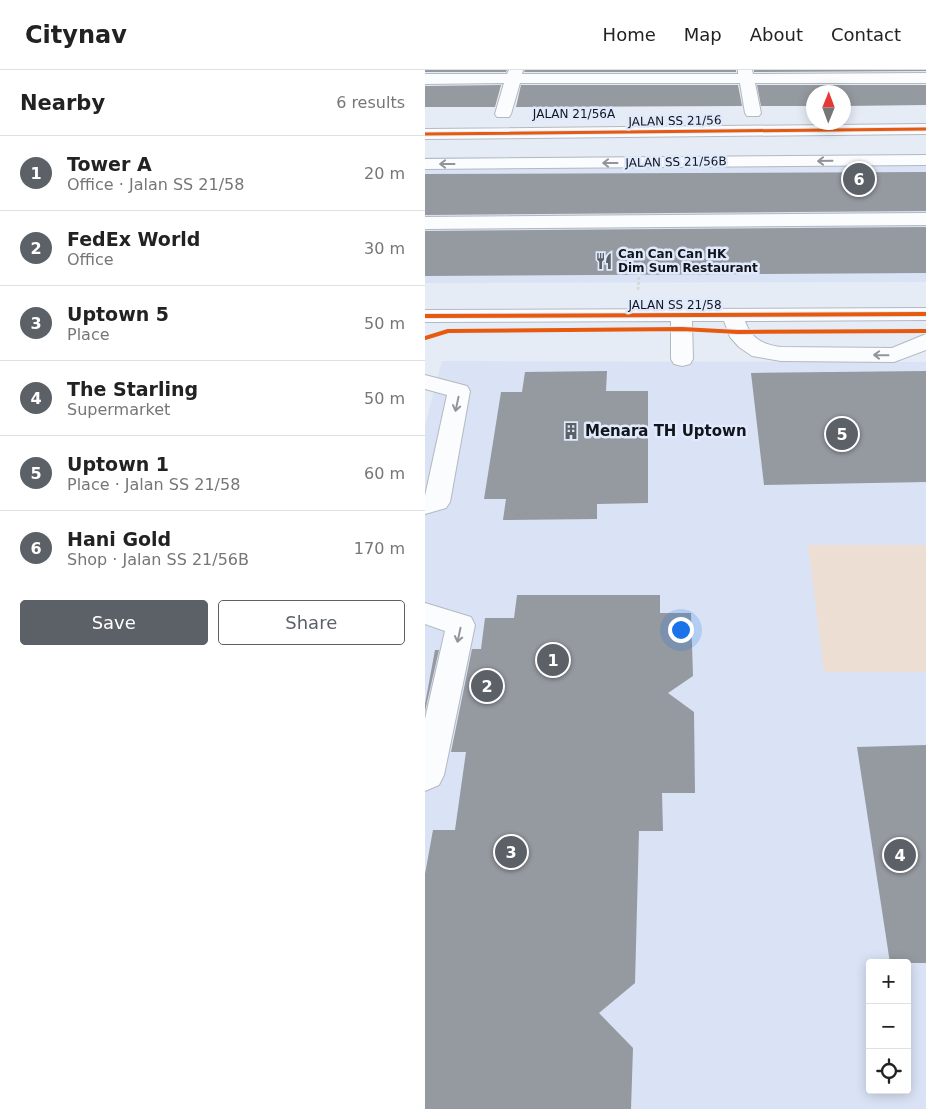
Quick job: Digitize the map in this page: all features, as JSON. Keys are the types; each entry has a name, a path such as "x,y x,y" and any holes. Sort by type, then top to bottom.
{"street":[{"path":"503,114 514,74"},
{"path":"425,79 514,74 926,78"},
{"path":"746,75 753,113"},
{"path":"734,113 770,113"},
{"name":"JALAN 21/56A","path":"483,114 522,114"},
{"name":"JALAN SS 21/56","path":"425,134 926,129"},
{"name":"JALAN SS 21/56","path":"425,147 926,143"},
{"name":"JALAN SS 21/56B","path":"425,164 926,160"},
{"path":"425,223 926,219"},
{"name":"JALAN SS 21/58","path":"425,316 926,314"},
{"path":"681,315 682,359"},
{"path":"733,315 738,332 747,342 760,351 781,354 894,356 916,348 926,340"},
{"path":"425,323 451,316"},
{"path":"425,382 459,391 437,502 425,505"},
{"path":"425,613 461,625 428,775 425,777"}],"shaded area":[{"path":"926,155 926,282 425,283 425,157"},
{"path":"442,361 926,362 926,1109 425,1109 425,425"},
{"path":"808,545 926,545 926,672 824,672"}],"building":[{"path":"425,70 507,70 506,72 425,72"},
{"path":"525,70 736,70 736,72 524,72"},
{"path":"754,70 926,70 926,71 754,72"},
{"path":"501,85 495,107 425,107 425,86"},
{"path":"521,85 738,85 742,106 516,107"},
{"path":"757,85 806,85 806,106 761,106"},
{"path":"851,85 926,85 926,105 851,106"},
{"path":"926,172 926,211 425,215 425,174"},
{"path":"926,227 926,273 425,276 425,231"},
{"name":"Menara TH Uptown","path":"607,371 606,391 648,391 648,503 597,504 597,519 503,520 506,499 484,499 501,392 522,392 525,372"},
{"path":"926,371 926,482 764,485 751,373"},
{"path":"517,595 660,595 660,613 691,613 693,676 668,693 694,712 695,793 662,793 663,831 639,831 635,983 599,1013 633,1048 631,1109 425,1109 425,874 433,830 455,830 466,752 451,752 472,649 481,649 485,618 514,618"},
{"path":"435,650 439,650 425,711 425,704"},
{"path":"926,745 926,963 911,963 911,959 889,959 857,747"}],"cycle path":[{"path":"425,134 926,129"},
{"path":"425,316 926,314"},
{"path":"425,338 448,331 682,329 738,332 926,331"}],"place":[{"name":"Hani Gold","path":"859,179"},
{"name":"Can Can Can HK Dim Sum Restaurant","path":"604,261"},
{"name":"Menara TH Uptown","path":"571,431"},
{"name":"Uptown 1","path":"842,434"},
{"name":"Tower A","path":"553,660"},
{"name":"FedEx World","path":"487,686"},
{"name":"Uptown 5","path":"511,852"},
{"name":"The Starling","path":"900,855"}]}
